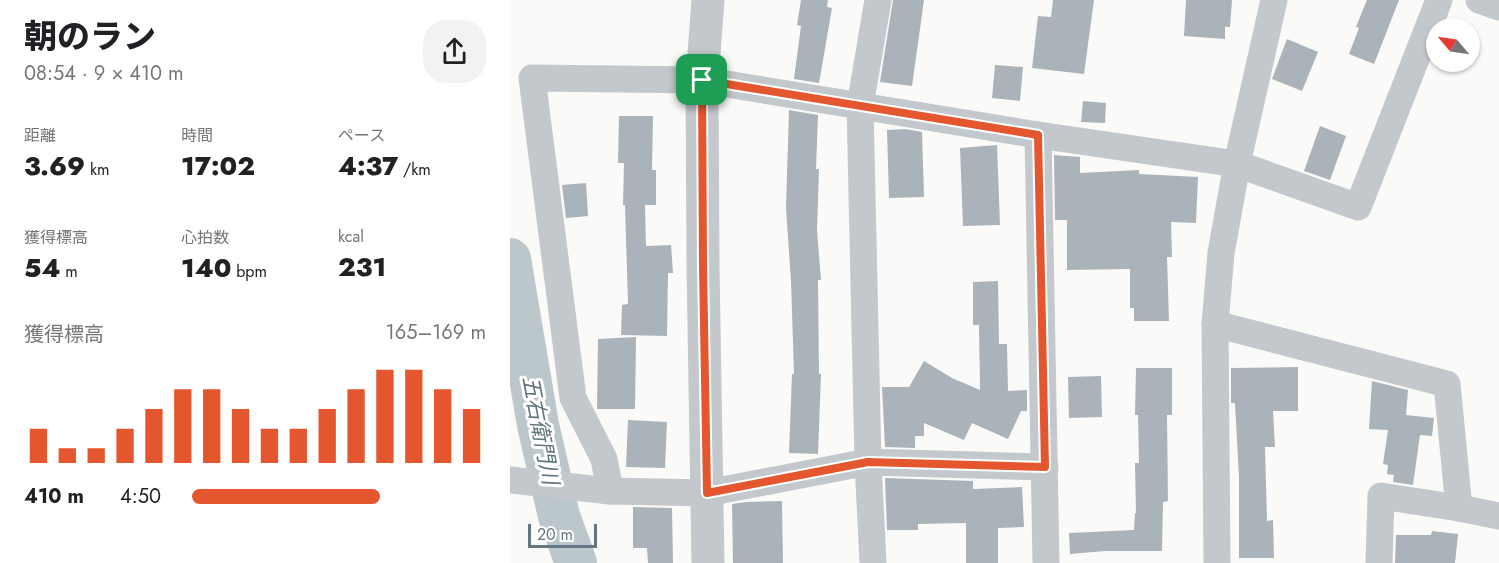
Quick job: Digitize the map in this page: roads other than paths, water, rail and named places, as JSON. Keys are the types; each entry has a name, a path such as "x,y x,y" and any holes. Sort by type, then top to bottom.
{"street":[{"path":"708,0 702,80 708,563"},
{"path":"873,563 868,462 860,106 878,0"},
{"path":"1217,563 1215,324 1221,253 1237,164 1274,0"},
{"path":"610,491 604,459 573,398 532,78 702,80 1038,135 1237,164 1358,207 1439,0"},
{"path":"1479,0 1499,7"},
{"path":"1038,135 1046,563"},
{"path":"1215,324 1447,384 1459,508"},
{"path":"510,480 610,491 707,493 868,462 1045,467"},
{"path":"1379,563 1381,496 1499,516"}],"waterway":[{"name":"五右衛門川","path":"510,259 538,425 559,516 576,563"}]}
